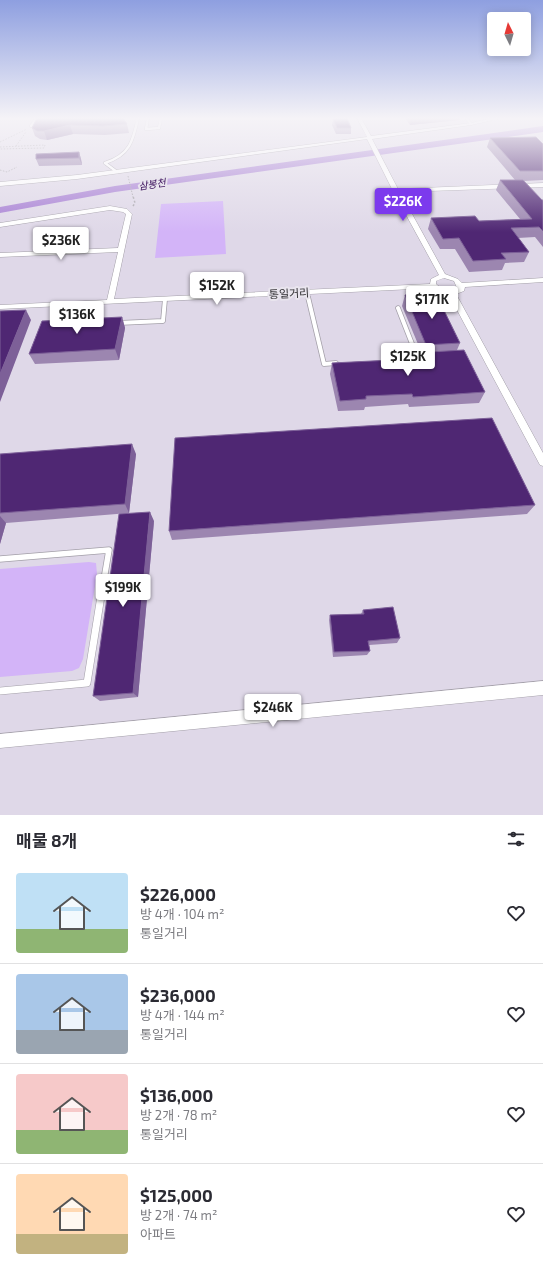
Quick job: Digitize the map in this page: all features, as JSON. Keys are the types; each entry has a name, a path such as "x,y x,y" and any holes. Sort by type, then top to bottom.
{"street":[{"path":"0,184 117,172 233,156"},
{"path":"378,156 442,276"},
{"path":"396,191 543,185"},
{"path":"0,225 110,208 120,208 128,212 129,214 122,250 110,302"},
{"path":"0,255 122,250"},
{"path":"461,285 460,290 452,293 441,291 433,286 434,279 442,276 454,278 461,285 543,280"},
{"name":"통일거리","path":"0,307 433,286"},
{"path":"452,293 543,462"},
{"path":"0,741 543,688"}],"lane":[{"path":"117,172 105,163 121,156"},
{"path":"308,292 324,364 339,363"},
{"path":"110,323 162,321 165,299"},
{"path":"398,308 418,359"},
{"path":"410,360 426,359"},
{"path":"0,559 109,550 87,683 0,691"}],"path":[{"path":"0,170 7,172 17,168"},
{"path":"128,175 134,196 135,203 133,206"}],"shaded area":[{"path":"0,156 543,156 543,815 0,815"},
{"path":"223,201 226,254 155,258 161,204"},
{"path":"89,562 96,563 97,574 83,659 79,668 72,671 0,677 0,569"}],"building":[{"path":"36,156 79,156 79,158 36,159"},
{"path":"506,156 543,156 543,171 520,171"},
{"path":"500,180 523,180 543,200 543,231 539,227 511,228 529,252 501,253 506,259 473,261 459,238 443,239 431,218 475,216 479,221 532,219"},
{"path":"436,294 460,343 426,345 405,295"},
{"path":"26,310 0,374 0,311"},
{"path":"122,317 115,349 29,354 42,321"},
{"path":"464,350 485,392 413,397 412,394 366,396 366,399 340,401 332,363 432,358 429,352"},
{"path":"492,418 535,505 169,531 175,438"},
{"path":"132,444 125,504 0,513 0,454"},
{"path":"150,512 133,693 93,696 119,514"},
{"path":"393,607 400,638 368,641 370,651 334,652 330,615 364,614 363,610"}],"waterway":[{"name":"삼봉천","path":"0,210 115,189 350,156"}]}
